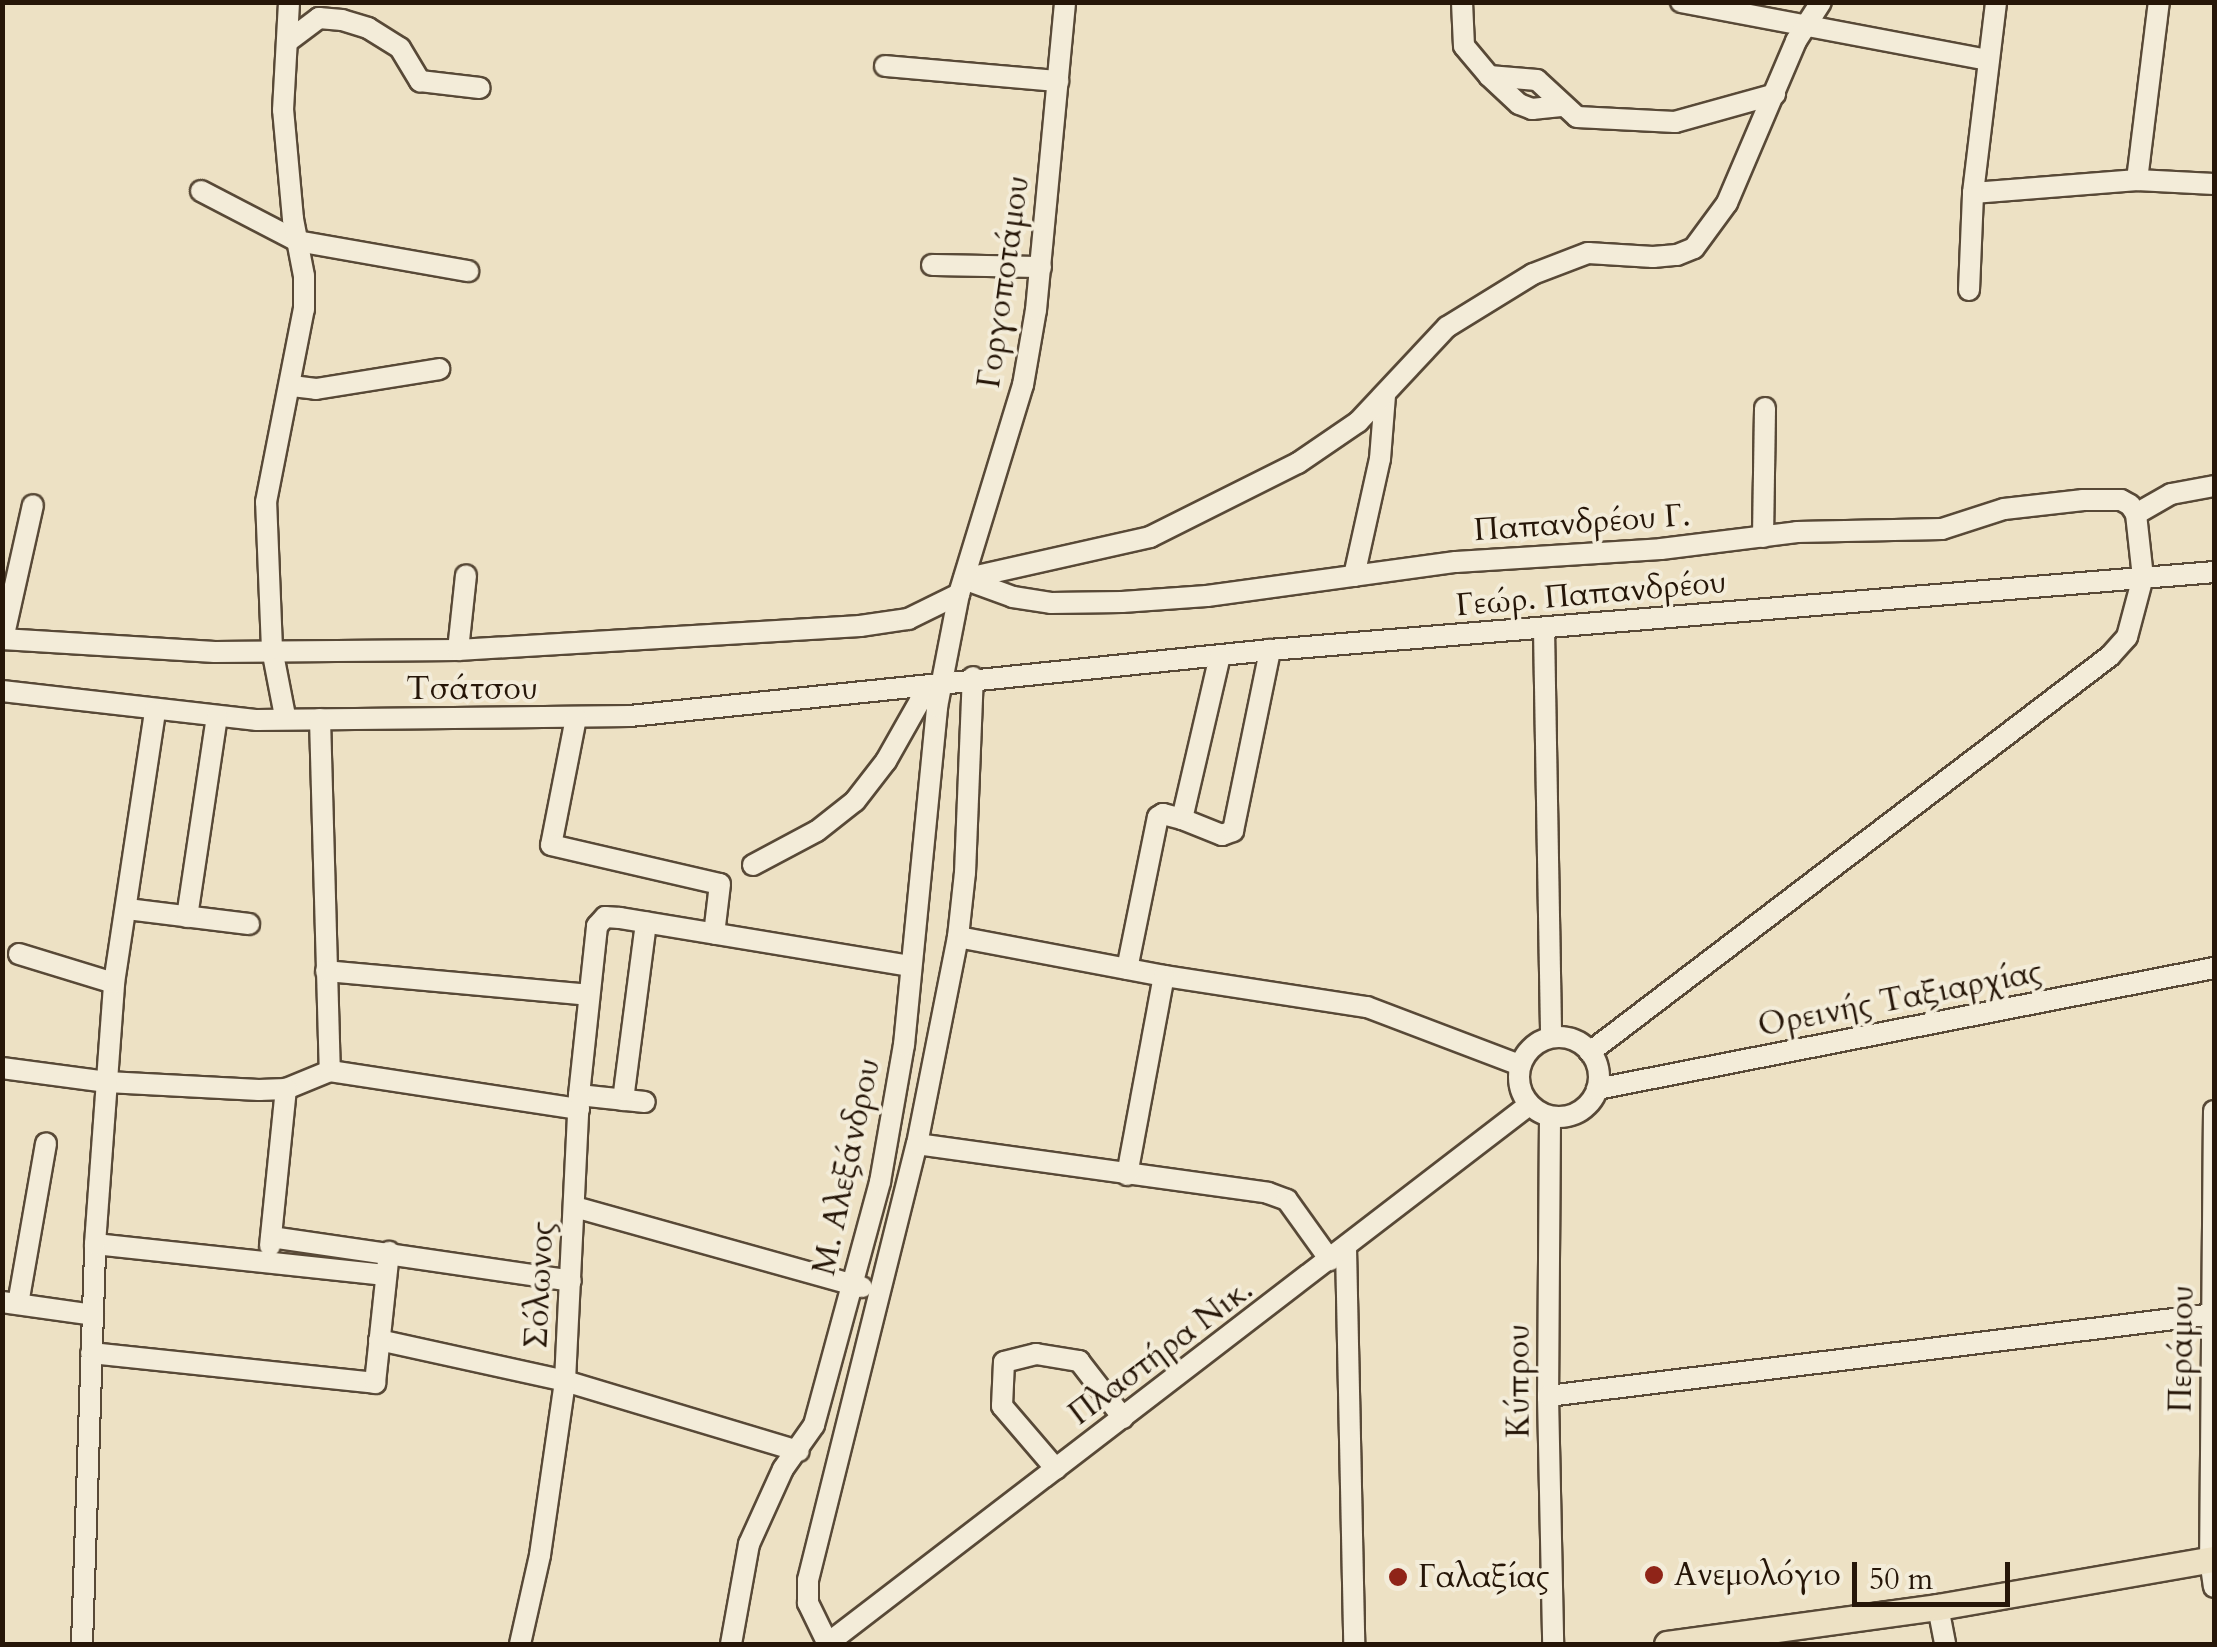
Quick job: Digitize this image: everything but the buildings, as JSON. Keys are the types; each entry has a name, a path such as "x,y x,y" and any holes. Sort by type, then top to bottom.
{"main road":[{"path":"1667,1644 1938,1607 2212,1559"}],"street":[{"path":"285,716 272,649 266,502 278,427 292,386 304,309 304,276 283,110 290,2"},
{"name":"Γοργοποτάμου","path":"942,681 962,586 1023,385 1041,267 1065,2"},
{"path":"1462,2 1464,46 1489,76 1537,80 1577,117 1675,122 1775,94"},
{"path":"1681,2 1989,60"},
{"path":"33,505 3,638 138,650 272,649 316,654 458,650 908,620 962,586 1150,537 1298,463 1358,422 1447,327 1533,274 1588,253 1653,257 1694,248 1727,203 1805,25 1821,2"},
{"path":"1970,290 1973,193 1996,2"},
{"path":"2137,180 2159,2"},
{"path":"287,42 307,25 328,17 382,35 400,48 420,81 480,88"},
{"path":"885,66 1058,80"},
{"path":"1973,193 2137,180 2214,184"},
{"path":"201,190 297,242 468,271"},
{"path":"932,265 1041,267"},
{"path":"292,386 316,389 439,369"},
{"path":"1354,576 1380,459 1386,395"},
{"path":"1763,536 1765,408"},
{"path":"1590,1052 2110,656 2127,637 2136,616 2143,577 2136,514 2170,494 2214,486"},
{"name":"Παπανδρέου Γ.","path":"962,586 1014,597 1087,604 1207,596 1456,562 1661,549 1763,536 1942,530 2004,509 2083,500 2121,500 2136,514"},
{"name":"Γεώρ. Παπανδρέου","path":"973,678 2214,572"},
{"path":"458,650 466,575"},
{"path":"1544,629 1551,1036"},
{"path":"1127,969 1153,825 1163,814 1222,836 1234,831 1270,650"},
{"path":"1182,819 1220,656"},
{"name":"Τσάτσου","path":"2,691 217,717 576,718 812,700 973,678"},
{"name":"Μ. Αλεξάνδρου","path":"827,1644 808,1603 808,1580 917,1144 958,937 965,873 973,678"},
{"path":"752,865 818,831 856,801 886,761 920,701 942,681"},
{"name":"Μ. Αλεξάνδρου","path":"731,1644 750,1544 782,1469 799,1451 814,1425 893,1120 942,681"},
{"path":"82,1644 95,1244 114,983 154,711"},
{"path":"187,917 217,717"},
{"path":"576,718 551,845 720,884 714,934"},
{"path":"320,719 330,1071"},
{"path":"127,909 249,924"},
{"name":"Σόλωνος","path":"520,1644 537,1574 565,1381 579,1102 597,926 605,917 646,922"},
{"path":"623,1100 646,922 910,966"},
{"path":"958,937 1164,976 1367,1008 1520,1065"},
{"path":"20,954 114,983"},
{"name":"Ορεινής Ταξιαρχίας","path":"1597,1089 2214,968"},
{"path":"326,971 588,996"},
{"path":"1127,1175 1164,976"},
{"path":"1551,1036 1570,1038 1590,1052 1598,1069 1597,1089 1580,1112 1550,1118 1529,1104 1520,1089 1520,1065 1525,1053 1551,1036"},
{"path":"2,1068 108,1082 286,1089 330,1071 579,1102 645,1102"},
{"path":"268,1263 286,1089"},
{"name":"Πλαστήρα Νικ.","path":"827,1644 1529,1104"},
{"name":"Περάμου","path":"2214,1111 2214,1587"},
{"name":"Κύπρου","path":"1550,1118 1548,1396 1553,1644"},
{"path":"46,1143 10,1303 93,1314"},
{"path":"917,1144 1268,1192 1287,1200 1338,1254 1354,1644"},
{"path":"575,1207 879,1292"},
{"path":"272,1237 571,1282"},
{"path":"95,1244 385,1275"},
{"path":"92,1354 375,1383 388,1252"},
{"path":"1548,1396 2213,1314"},
{"path":"379,1340 565,1381 799,1451"},
{"path":"1056,1469 1002,1406 1004,1362 1036,1354 1079,1361 1124,1418"},
{"path":"1938,1607 1946,1644"}],"place":[{"name":"Ανεμολόγιο","path":"1654,1575"},
{"name":"Γαλαξίας","path":"1398,1577"}]}
